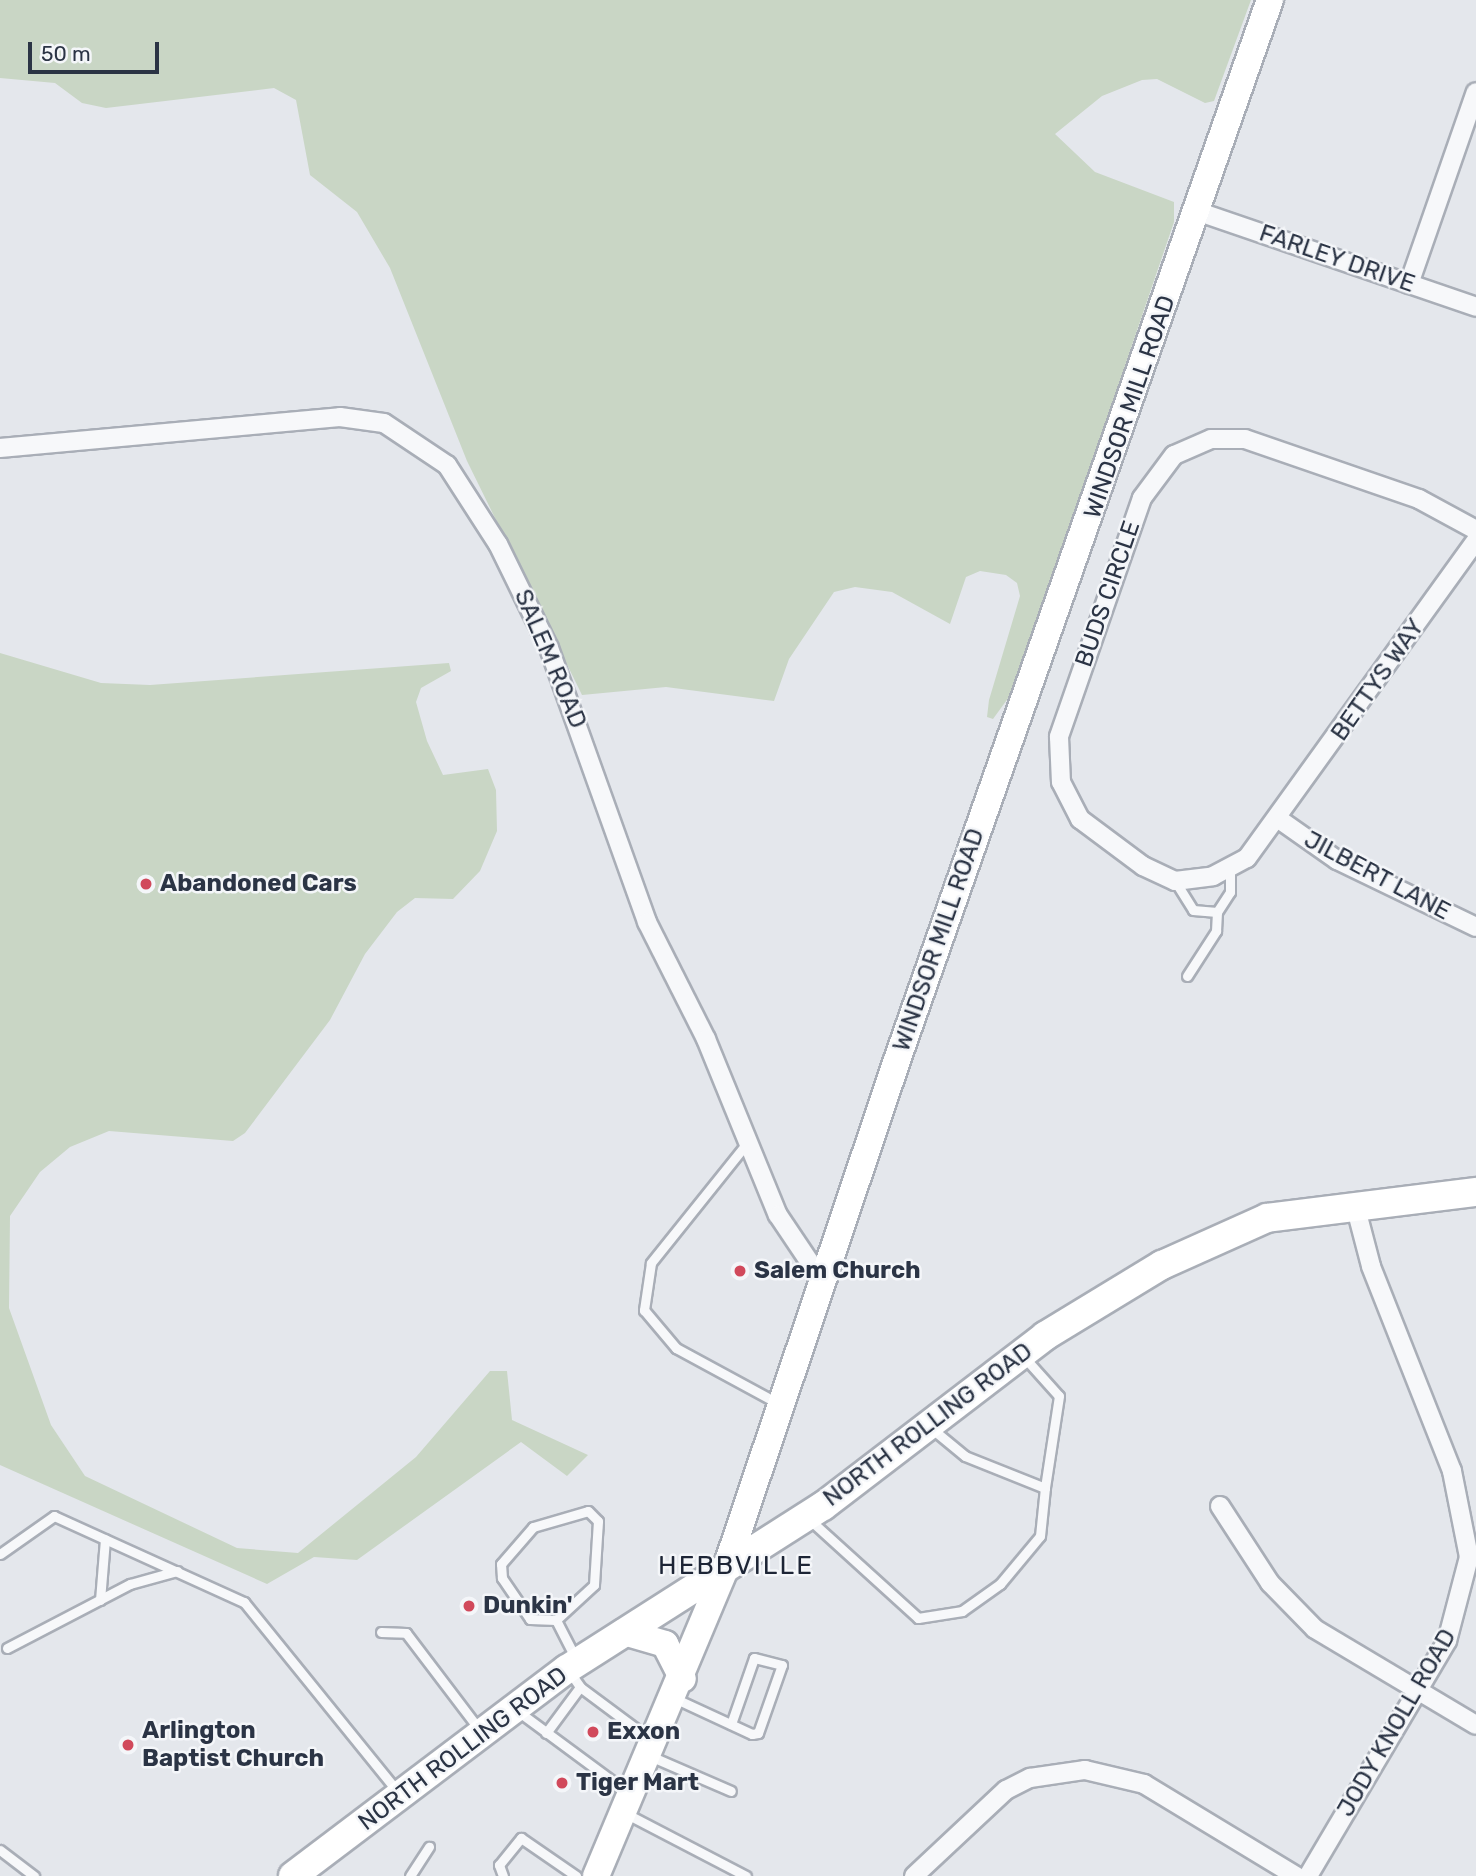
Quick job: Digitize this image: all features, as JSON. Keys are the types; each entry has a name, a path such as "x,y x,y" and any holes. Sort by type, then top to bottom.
{"main road":[{"name":"WINDSOR MILL ROAD","path":"596,1876 653,1749 727,1565 823,1282 1199,212 1270,0"},
{"name":"NORTH ROLLING ROAD","path":"293,1876 516,1707 575,1672 624,1632 806,1517 930,1427 1021,1354 1105,1298 1220,1236 1279,1215 1476,1192"},
{"path":"624,1632 665,1644 678,1688"}],"street":[{"path":"1409,284 1476,92"},
{"name":"FARLEY DRIVE","path":"1199,212 1476,307"},
{"name":"SALEM ROAD","path":"0,447 340,417 384,423 447,465 498,544 549,648 648,922 706,1039 778,1215 823,1282"},
{"name":"BUDS CIRCLE","path":"1175,881 1143,866 1080,819 1056,759 1142,498 1163,464 1211,439 1245,439 1419,499 1476,530"},
{"name":"BETTYS WAY","path":"1280,820 1476,540"},
{"path":"1175,881 1230,869 1280,820"},
{"name":"JILBERT LANE","path":"1280,820 1337,860 1476,928"},
{"name":"JODY KNOLL ROAD","path":"1308,1876 1420,1693 1459,1613 1467,1529 1452,1471 1371,1266 1355,1205"},
{"path":"1220,1506 1291,1608 1420,1693 1476,1726"},
{"path":"914,1876 1006,1790 1030,1778 1085,1770 1144,1784 1296,1876"}],"lane":[{"path":"1187,976 1216,931 1217,912 1230,892 1230,869"},
{"path":"1175,881 1193,910 1217,912"},
{"path":"747,1143 651,1263 644,1310 676,1348 781,1405"},
{"path":"806,1517 918,1618 943,1619 1000,1584 1040,1536 1059,1396 1021,1354"},
{"path":"930,1427 965,1456 1045,1488"},
{"path":"575,1511 598,1521 594,1585 556,1620 530,1619 502,1577 509,1548 533,1527 575,1511"},
{"path":"0,1554 54,1516 177,1571 258,1614 401,1796"},
{"path":"100,1600 105,1539"},
{"path":"6,1648 100,1600 177,1571"},
{"path":"556,1620 575,1672 653,1749 732,1791"},
{"path":"381,1632 406,1633 482,1733"},
{"path":"678,1688 731,1724 758,1733 782,1665 754,1658 731,1724"},
{"path":"547,1733 575,1672"},
{"path":"516,1707 617,1789 629,1804 746,1876"},
{"path":"503,1876 499,1865 521,1838 562,1873 576,1876"},
{"path":"410,1876 429,1847"},
{"path":"0,1850 34,1876"}],"green space":[{"path":"0,0 1251,0 1214,101 1205,103 1157,79 1142,80 1102,96 1055,134 1095,172 1174,202 1174,222 1054,574 1009,697 993,719 987,717 989,700 1020,596 1017,583 1006,575 980,571 966,577 950,624 892,592 855,587 834,592 789,659 774,701 666,687 582,695 467,461 390,268 357,212 310,175 296,100 274,88 106,108 82,103 55,83 0,78"},
{"path":"0,653 101,683 150,685 449,663 451,671 421,688 416,702 427,741 443,775 488,769 496,790 497,831 480,871 453,899 415,898 397,912 365,954 330,1020 245,1133 233,1141 109,1131 70,1147 40,1172 10,1216 9,1308 51,1425 85,1476 237,1548 298,1553 416,1457 490,1371 507,1371 512,1420 588,1455 567,1476 521,1442 357,1560 314,1557 267,1584 0,1465"}],"place":[{"name":"Abandoned Cars","path":"146,884"},
{"name":"Salem Church","path":"740,1271"},
{"name":"Dunkin'","path":"469,1606"},
{"name":"Exxon","path":"593,1732"},
{"name":"Arlington Baptist Church","path":"128,1745"},
{"name":"Tiger Mart","path":"562,1783"}],"district":[{"name":"HEBBVILLE","path":"736,1566"}]}
